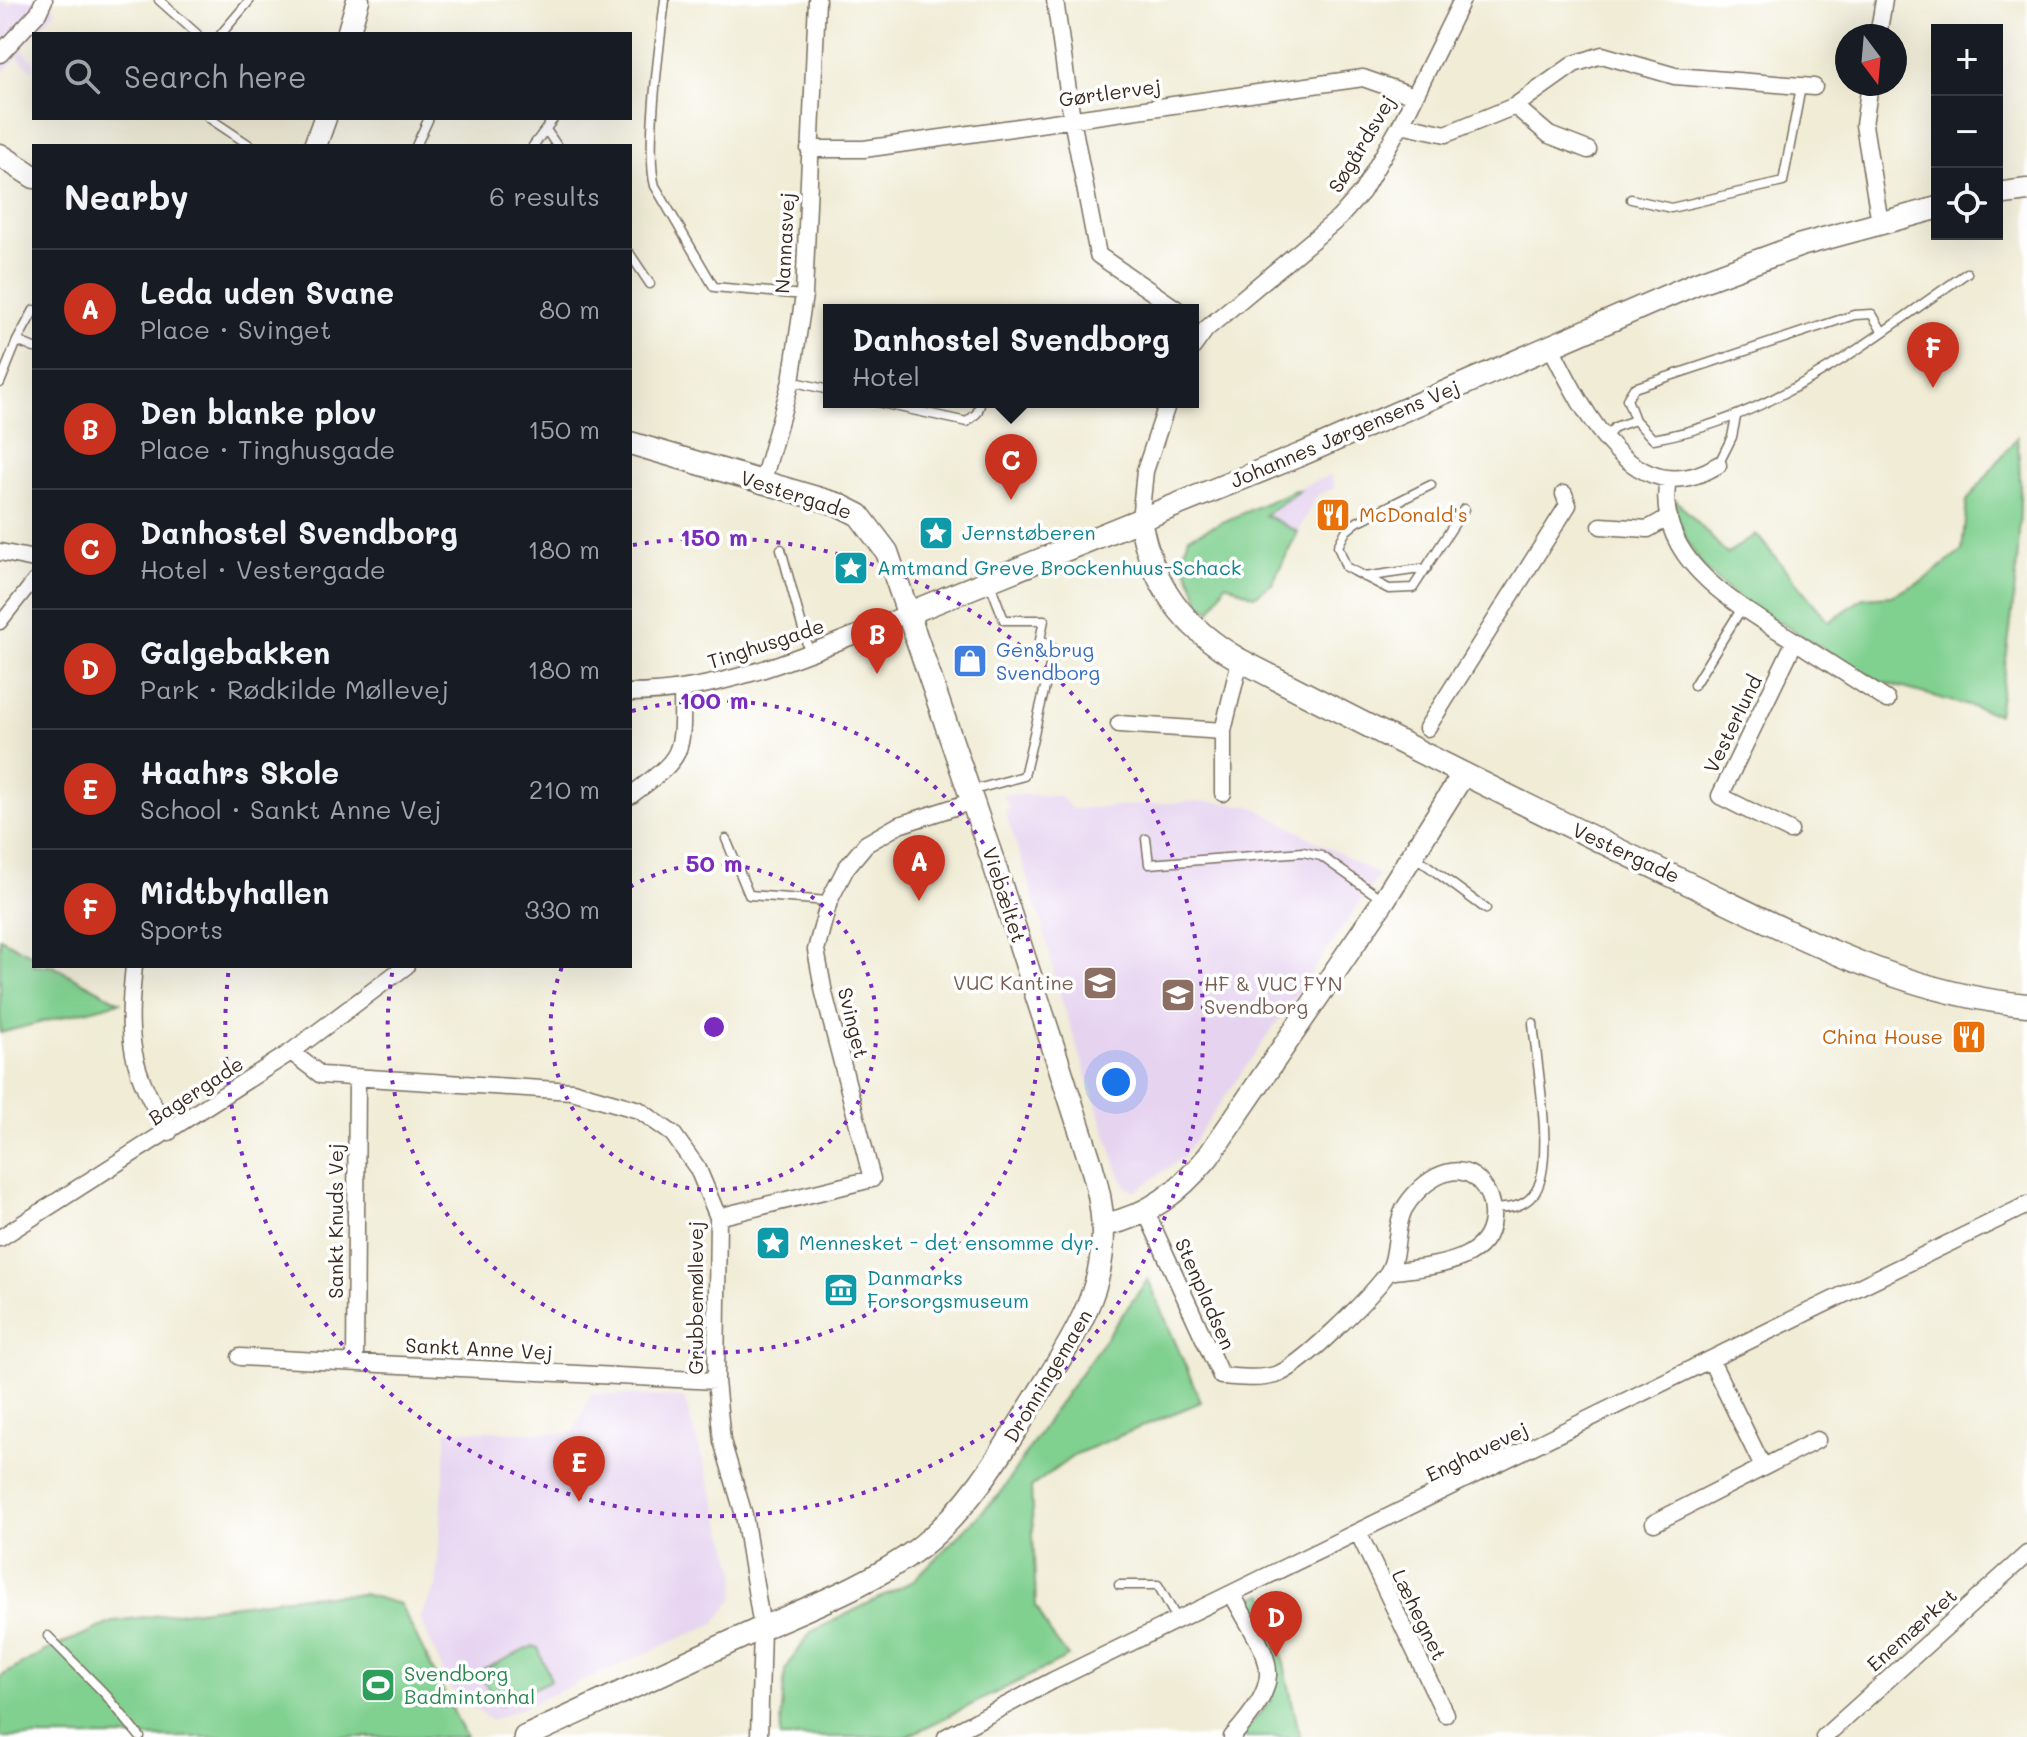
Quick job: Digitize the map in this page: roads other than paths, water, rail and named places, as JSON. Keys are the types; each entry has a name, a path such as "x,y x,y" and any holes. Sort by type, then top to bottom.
{"street":[{"path":"0,54 38,13 44,0"},
{"path":"349,32 358,0"},
{"name":"Nannasvej","path":"762,484 791,381 804,295 817,0"},
{"path":"1055,0 1072,119 1098,255 1169,304"},
{"name":"Søgårdsvej","path":"1199,324 1339,218 1362,192 1401,124 1462,0"},
{"path":"1880,24 1884,0"},
{"path":"1401,124 1446,134 1515,106 1574,64 1602,55 1675,76 1807,87"},
{"name":"Gørtlervej","path":"809,149 864,149 1363,78 1414,96"},
{"path":"1868,96 1864,125 1880,223"},
{"path":"1515,106 1549,135 1588,150"},
{"path":"317,144 324,120"},
{"path":"0,155 32,176"},
{"path":"2003,193 2027,190"},
{"name":"Johannes Jørgensens Vej","path":"1140,520 1742,266 1931,210"},
{"path":"1550,345 1604,438 1633,465 1668,479 1694,478 1718,465"},
{"path":"909,613 1140,520 1145,471 1166,408"},
{"name":"Vestergade","path":"632,444 837,504 859,515 887,552 909,613"},
{"path":"1668,479 1664,499 1683,554 1720,593 1887,700"},
{"path":"1427,728 1568,505 1564,494"},
{"path":"1601,526 1648,529 1669,517"},
{"name":"Vestergade","path":"1140,520 1151,563 1171,603 1202,636 1240,660 1462,776 1876,971 1960,996 2027,1005"},
{"path":"0,552 32,559"},
{"path":"0,623 32,583"},
{"name":"Tinghusgade","path":"632,693 682,690 809,652 909,613"},
{"name":"Viebæltet","path":"909,613 1091,1164 1105,1225"},
{"name":"Vesterlund","path":"1790,831 1720,796 1795,641"},
{"path":"1223,793 1223,731 1240,660"},
{"path":"632,795 673,764 682,740 682,690"},
{"path":"1119,724 1223,731"},
{"path":"1105,1225 1146,1212 1179,1189 1208,1157 1384,900 1462,776"},
{"name":"Svinget","path":"718,1217 872,1179 824,993 816,950 829,901 846,868 866,844 899,825 971,796"},
{"path":"134,968 132,1054 143,1088 169,1132"},
{"name":"Bagergade","path":"0,1238 291,1052 403,968"},
{"name":"Grubbemøllevej","path":"291,1052 321,1075 572,1091 639,1110 673,1134 698,1169 718,1217 716,1381 722,1441 752,1554 762,1628 759,1737"},
{"name":"Sankt Knuds Vej","path":"355,1363 357,1078"},
{"path":"1465,1171 1477,1179 1488,1193 1493,1209 1492,1228 1480,1246 1456,1261 1389,1272 1403,1210 1425,1185 1446,1172 1465,1171"},
{"name":"Enghavevej","path":"946,1737 1177,1620 2027,1205"},
{"name":"Stenpladsen","path":"1146,1212 1221,1376 1275,1375 1296,1366 1389,1272"},
{"name":"Dronningemaen","path":"525,1737 762,1628 891,1565 919,1547 966,1501 1080,1328 1099,1279 1105,1225"},
{"name":"Sankt Anne Vej","path":"240,1357 716,1381"},
{"path":"1711,1361 1763,1467"},
{"path":"1654,1523 1817,1440"},
{"name":"Læhegnet","path":"1358,1532 1445,1714"},
{"name":"Enemærket","path":"1824,1737 2027,1554"},
{"path":"1232,1594 1270,1663 1268,1685 1258,1707 1232,1737"}],"lane":[{"path":"159,0 195,32"},
{"path":"223,32 250,0"},
{"path":"665,0 655,109 652,173 655,186 714,287 804,295"},
{"path":"1631,199 1671,208 1783,182 1807,87"},
{"path":"211,120 238,143"},
{"path":"417,144 428,120"},
{"path":"535,144 553,120"},
{"path":"547,131 556,144"},
{"path":"632,257 650,284"},
{"path":"1882,331 1872,314 1854,315 1634,388 1627,399 1635,420 1653,439 1736,417 1799,386 1882,331 1967,273"},
{"path":"0,383 32,314"},
{"path":"17,341 32,347"},
{"path":"791,381 823,389"},
{"path":"903,408 967,422 979,408"},
{"path":"1718,465 1732,437 1736,417"},
{"path":"1604,438 1615,427 1635,420"},
{"path":"1431,485 1346,531 1338,546 1345,565 1389,589 1413,588 1464,509"},
{"path":"781,549 809,652"},
{"path":"1364,577 1427,568"},
{"path":"971,796 1024,776 1054,649 1040,640 1044,620 1004,620 989,581"},
{"path":"1694,685 1742,608"},
{"path":"726,839 749,895 829,901"},
{"path":"1146,839 1149,864 1303,852 1321,856 1384,900"},
{"path":"1413,855 1486,909"},
{"path":"1493,1209 1515,1208 1532,1196 1544,1164 1533,1023"},
{"path":"1119,1585 1158,1585 1177,1620"},
{"path":"48,1636 106,1695 140,1737"}],"place":[{"name":"Midtbyhallen","path":"1933,388"},
{"name":"Danhostel Svendborg","path":"1011,500"},
{"name":"McDonald's","path":"1333,515"},
{"name":"Jernstøberen","path":"936,533"},
{"name":"Amtmand Greve Brockenhuus-Schack","path":"851,568"},
{"name":"Gen&brug Svendborg","path":"970,661"},
{"name":"Den blanke plov","path":"877,674"},
{"name":"Leda uden Svane","path":"919,901"},
{"name":"VUC Kantine","path":"1100,983"},
{"name":"HF & VUC FYN Svendborg","path":"1178,995"},
{"name":"China House","path":"1969,1037"},
{"name":"Mennesket - det ensomme dyr.","path":"773,1243"},
{"name":"Danmarks Forsorgsmuseum","path":"841,1290"},
{"name":"Haahrs Skole","path":"579,1502"},
{"name":"Galgebakken","path":"1276,1657"},
{"name":"Svendborg Badmintonhal","path":"378,1685"}]}
